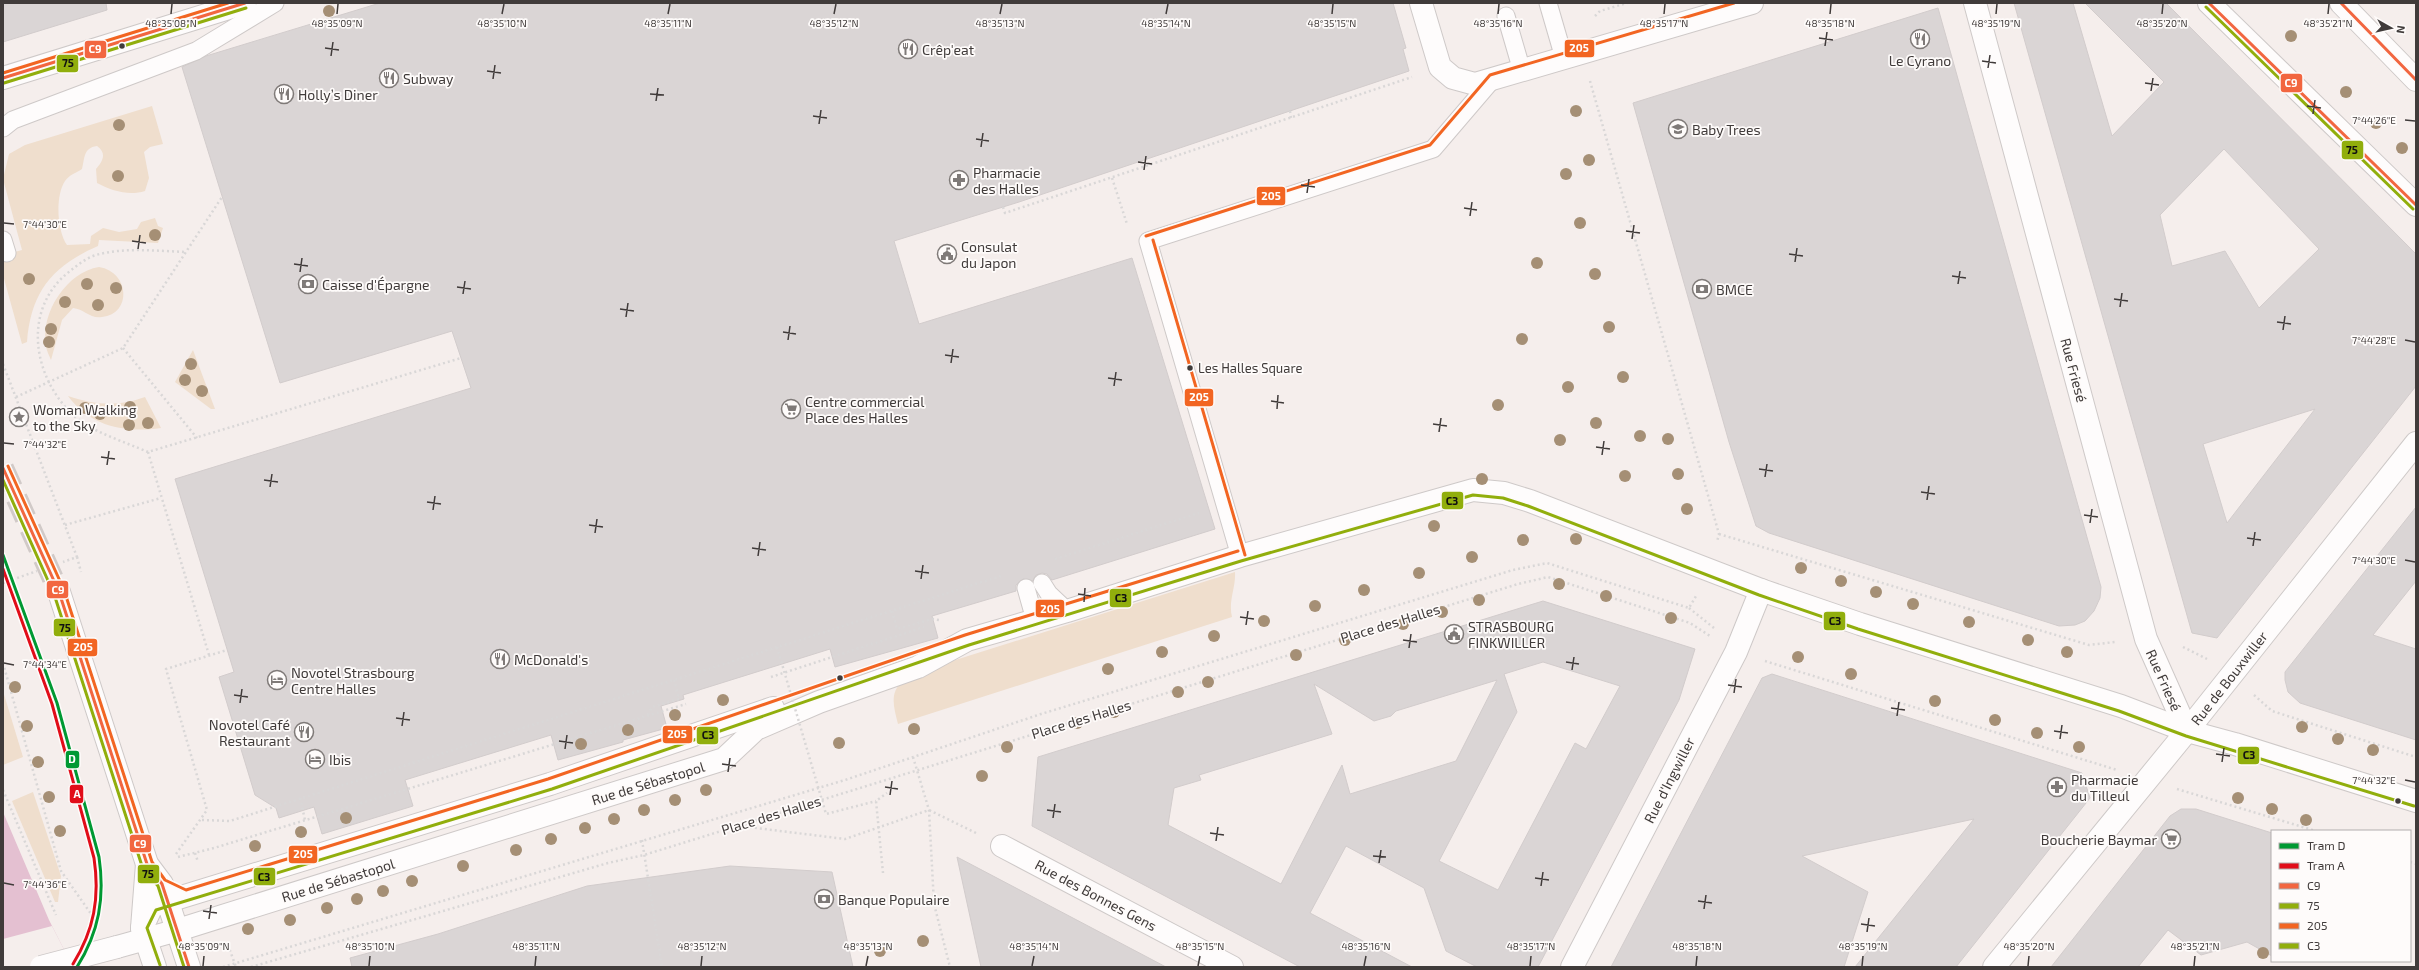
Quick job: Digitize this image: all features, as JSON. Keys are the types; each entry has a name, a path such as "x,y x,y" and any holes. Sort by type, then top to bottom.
{"street":[{"path":"3,78 245,3"},
{"path":"1421,3 1440,68 1453,78 1475,84 1752,3"},
{"name":"Rue Friesé","path":"1975,3 2146,638 2187,731"},
{"path":"2209,3 2416,205"},
{"path":"2341,3 2416,80"},
{"name":"Rue de Bouxwiller","path":"1994,967 2187,731 2416,443"},
{"name":"Rue de Sébastopol","path":"41,967 117,947 144,934 178,930 724,759 756,729 819,702 918,666 967,640 1067,611 1240,556 1473,490 1504,493 1530,501 1760,590 1860,624 2121,706 2187,731 2235,744 2416,801"},
{"name":"Rue d'Ingwiller","path":"1572,967 1736,652 1760,590"},
{"path":"59,592 147,864 144,934 155,967"},
{"path":"144,934 152,906 172,893 550,784 740,720 967,640"},
{"name":"Rue des Bonnes Gens","path":"1002,846 1232,967"},
{"path":"147,864 172,893 178,930 189,967"}],"lane":[{"path":"3,128 13,120 196,51 275,3"},
{"path":"1548,3 1573,55"},
{"path":"1506,16 1522,71"},
{"path":"1240,556 1148,241 1433,149 1492,80"},
{"path":"1042,583 1049,594 1067,611"},
{"path":"1026,588 1035,620"}],"path":[{"path":"1627,3 1600,11 1589,23 1573,55 1719,534 2088,645 2146,638 2179,646 2214,662 2272,711 2416,757"},
{"path":"1003,206 1005,213 1440,68"},
{"path":"1290,111 1291,118"},
{"path":"1112,178 1129,230"},
{"path":"16,397 123,348 222,197"},
{"path":"186,252 111,252 95,256 82,262 64,276 46,300 38,324 36,338 39,358 48,382 60,402 73,416 88,425 148,452 461,358"},
{"path":"123,348 197,438"},
{"path":"3,364 77,557 56,564"},
{"path":"148,452 209,655"},
{"path":"65,525 161,498"},
{"path":"1050,561 1201,513"},
{"name":"Place des Halles","path":"913,757 1041,714 1490,577 1547,563 1689,608"},
{"path":"3,583 42,569"},
{"path":"1711,571 1689,608 1719,632 1736,652"},
{"path":"202,820 230,821 1005,575"},
{"name":"Place des Halles","path":"251,967 586,869 644,855 1518,584 1548,578 1690,623 1736,652 2313,830"},
{"path":"892,611 897,629 934,619"},
{"path":"936,624 943,622"},
{"path":"765,679 929,626"},
{"path":"776,647 826,814 876,801 887,793"},
{"path":"227,650 166,669 207,810 202,820 174,858 306,820 694,701"},
{"path":"3,663 61,871 89,913 117,947"},
{"path":"648,715 652,707 679,699 674,679"},
{"path":"224,967 234,962 844,780 913,757 929,810 934,904 950,967"},
{"path":"3,790 56,915"},
{"path":"300,798 306,820"},
{"path":"876,801 883,873"},
{"path":"737,825 845,838 929,810 1002,846"},
{"path":"642,840 662,967"}],"shaded area":[{"path":"152,106 163,144 150,147 144,152 149,178 145,191 133,193 121,192 97,183 96,169 101,163 103,154 97,146 92,147 85,154 82,169 65,181 60,195 58,213 61,231 67,245 90,244 91,236 103,228 119,232 137,229 141,222 155,218 158,226 163,228 158,243 99,240 98,246 68,262 56,272 39,295 29,324 27,342 22,344 3,275 3,255 22,250 3,179 9,154 25,145"},
{"path":"99,267 109,270 117,276 121,284 123,293 119,309 112,314 102,317 94,317 73,308 62,320 51,360 46,349 45,333 47,320 58,296 76,277 87,270"},
{"path":"193,350 215,409 211,409 175,382"},
{"path":"68,396 106,404 125,402 145,397 161,428 135,429 110,426 87,415"},
{"path":"1235,572 1231,600 1232,617 898,724 894,709 894,696 899,685 911,674"},
{"path":"3,691 23,757 3,765"},
{"path":"33,792 61,876 58,902 55,902 12,801"},
{"path":"3,812 49,920 73,967 3,967"}],"pier":[{"path":"52,926 73,967 3,967 3,939"}],"building":[{"path":"3,3 106,3 107,10 3,42"},
{"name":"Centre commercial Place des Halles","path":"380,3 1393,3 1406,48 1403,49 1409,71 1019,202 894,241 919,324 1132,258 1215,529 1052,580 1047,574 1042,573 1036,575 1033,581 1023,579 1016,585 1016,591 932,616 938,638 835,667 830,649 683,695 684,699 661,706 667,728 623,740 623,742 558,760 551,735 405,780 413,806 322,834 314,807 279,818 276,808 255,795 219,677 234,672 175,479 471,388 452,331 280,383 182,67 206,56"},
{"path":"2014,3 2073,3 2112,136 2164,82 2085,3 2166,3 2416,254 2416,386 2217,638 2192,633","holes":["2224,149 2319,249 2259,308 2225,251 2172,266 2160,215","2315,409 2227,523 2203,444"]},
{"path":"1938,8 2101,587 2100,598 2094,611 2085,621 2075,625 2059,626 1769,533 1756,526 1729,442 1633,103"},
{"path":"2416,507 2416,581 2373,635 2416,649 2416,740 2300,703 2288,692 2285,672"},
{"path":"1543,601 1695,649 1679,700 1538,967 1477,967 1446,951 1424,888 1346,846 1310,913 1412,967 1300,967 1032,826 1038,757","holes":["1543,662 1620,686 1586,749 1575,743 1498,890 1439,861 1517,712 1504,674","1497,680 1456,761 1350,794 1342,765 1281,884 1168,825 1174,788 1201,780 1199,775 1332,734 1314,684 1374,721 1391,716 1396,711"]},
{"path":"1772,674 2082,773 2090,798 1956,967 1855,967 1974,819 1802,856 1868,892 1844,967 1611,967 1762,678"},
{"path":"2181,809 2196,809 2271,833 2271,955 2247,942 2201,955 2168,930 2138,967 2051,967 2170,816"},
{"path":"957,857 1166,967 981,967"},
{"path":"730,866 832,872 853,967 352,967 350,958 438,934 587,886"}],"tunnel":[{"path":"3,468 59,592"}],"tram line":[{"name":"D","path":"3,555 57,703 99,857 101,887 98,914 91,941 77,967"},
{"name":"A","path":"3,569 52,704 94,858 96,873 96,900 94,913 86,939 73,964"}],"transit line":[{"name":"205","path":"3,73 228,3"},
{"name":"C9","path":"3,78 245,3"},
{"name":"205","path":"1146,236 1430,145 1490,75 1734,3"},
{"name":"C9","path":"2209,3 2416,205"},
{"name":"C9","path":"2341,3 2416,80"},
{"name":"75","path":"2206,7 2413,209"},
{"name":"75","path":"4,83 246,8"},
{"name":"205","path":"1153,240 1245,555"},
{"name":"205","path":"8,466 64,590 152,862 165,880 186,890 548,779 965,635 1238,551"},
{"name":"C9","path":"3,468 59,592 147,864 162,884 189,967"},
{"name":"75","path":"3,480 54,594 142,866 158,886 184,967"},
{"name":"C3","path":"160,965 147,928 156,910 552,789 969,645 1241,561 1473,495 1503,498 1528,506 1759,595 1858,629 2119,711 2186,736 2414,806"}],"place":[{"name":"Le Cyrano","path":"1920,39"},
{"name":"Crêp'eat","path":"908,49"},
{"name":"Subway","path":"389,78"},
{"name":"Holly’s Diner","path":"284,94"},
{"name":"Baby Trees","path":"1678,129"},
{"name":"Pharmacie des Halles","path":"959,180"},
{"name":"Consulat du Japon","path":"947,254"},
{"name":"Caisse d'Épargne","path":"308,284"},
{"name":"BMCE","path":"1702,289"},
{"name":"Les Halles Square","path":"1190,368"},
{"name":"Centre commercial Place des Halles","path":"791,409"},
{"name":"Woman Walking to the Sky","path":"19,417"},
{"name":"STRASBOURG FINKWILLER","path":"1454,634"},
{"name":"McDonald's","path":"500,659"},
{"name":"Novotel Strasbourg Centre Halles","path":"277,680"},
{"name":"Novotel Café Restaurant","path":"304,732"},
{"name":"Ibis","path":"315,759"},
{"name":"Pharmacie du Tilleul","path":"2057,787"},
{"name":"Boucherie Baymar","path":"2171,839"},
{"name":"Banque Populaire","path":"824,899"}]}
